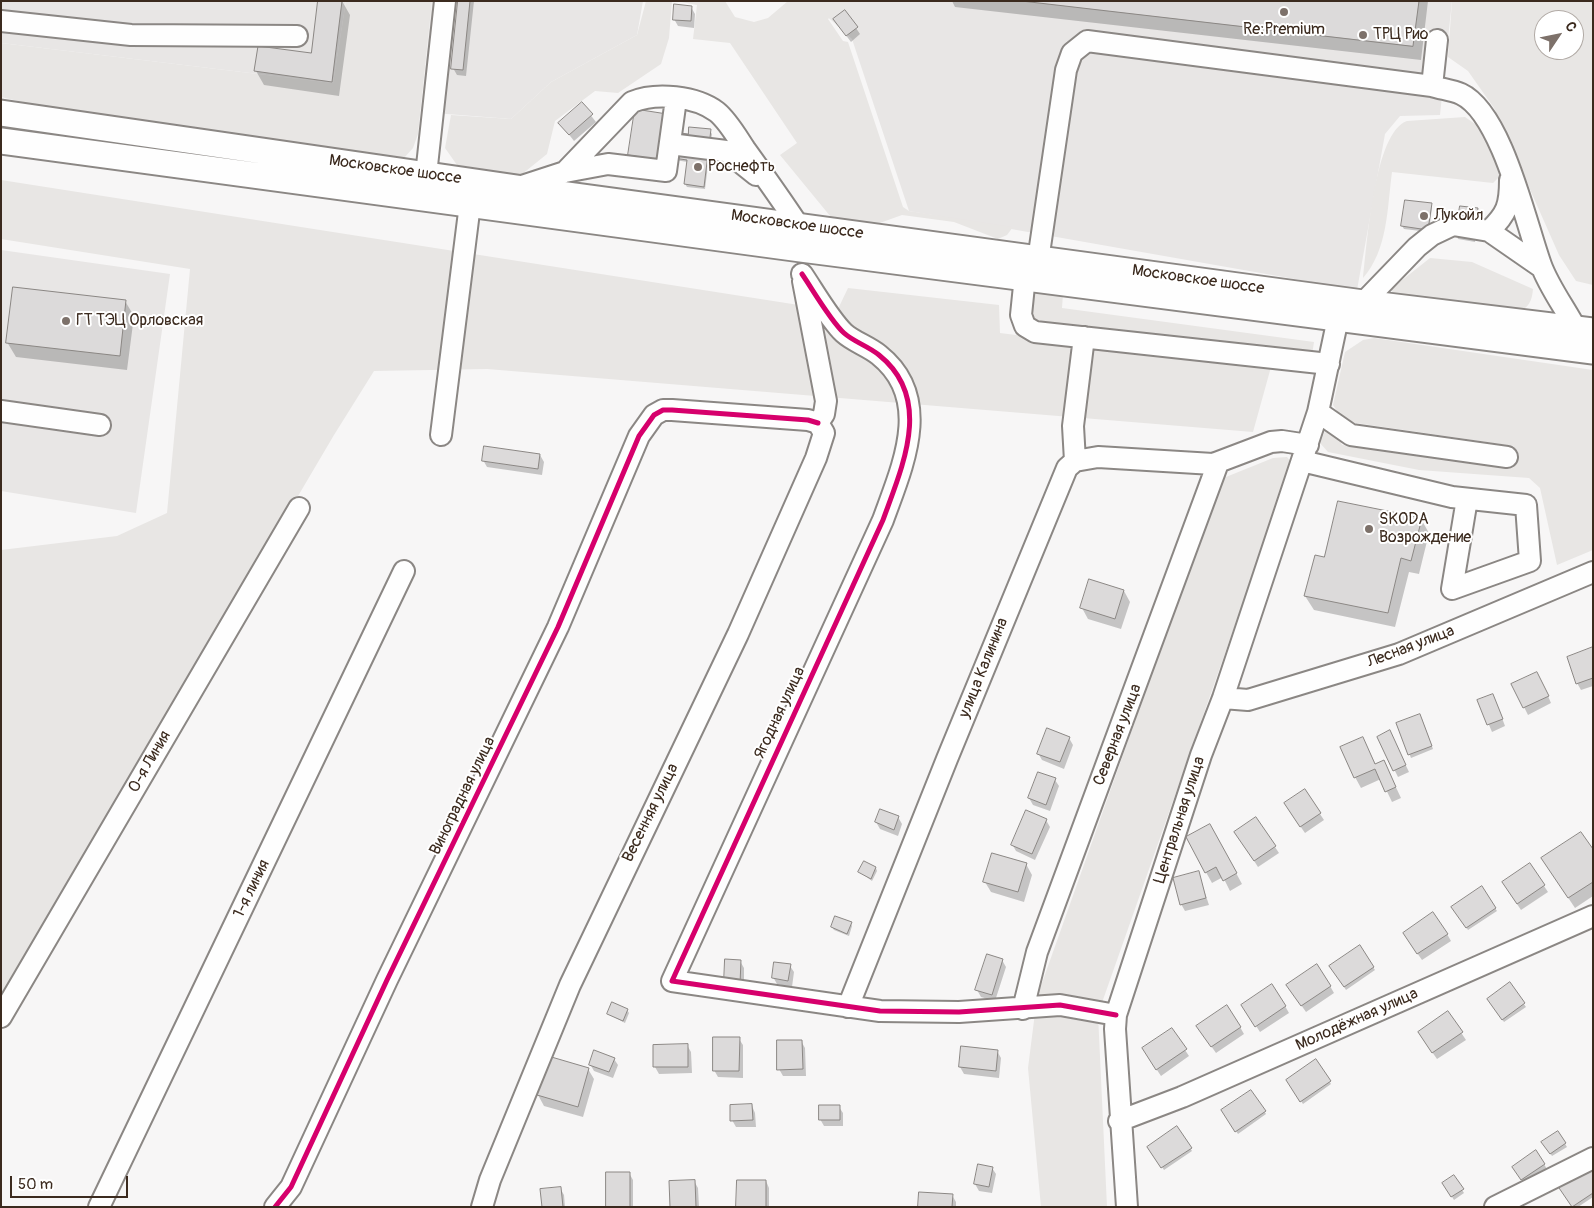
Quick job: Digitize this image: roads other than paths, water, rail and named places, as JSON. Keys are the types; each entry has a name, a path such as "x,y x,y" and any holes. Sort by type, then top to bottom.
{"main road":[{"name":"Московское шоссе","path":"1,113 517,188 1012,254 1033,270"},
{"name":"Московское шоссе","path":"1,142 801,249 1033,270 1348,307 1584,330"},
{"name":"Московское шоссе","path":"1348,307 1593,351"}],"street":[{"path":"426,175 445,1"},
{"path":"1,21 131,35 297,36"},
{"path":"1432,86 1437,40"},
{"path":"1329,364 1035,332 1025,326 1021,315 1033,270 1066,70 1072,53 1087,41 1382,81 1432,86 1462,94 1480,111 1494,134 1509,168 1541,267 1584,330"},
{"path":"565,172 632,102 644,97 698,102 717,112 798,225"},
{"path":"517,188 565,172 608,164 666,171 676,99"},
{"path":"670,144 726,152 774,189"},
{"path":"1489,231 1506,214 1510,194 1509,168"},
{"path":"440,435 470,204"},
{"path":"1348,307 1432,235 1452,225 1489,231 1541,267"},
{"path":"801,249 802,274 826,401 824,414 818,423"},
{"name":"Ягодная улица","path":"802,274 843,332 879,354 895,373 904,388 910,438 907,454 883,520 672,981 848,1007"},
{"name":"Центральная улица","path":"1127,1207 1114,1029 1116,1015 1201,754 1223,698 1305,453 1318,412 1329,364 1348,307"},
{"path":"1084,337 1073,426 1075,461 1098,458 1215,464 1271,442 1282,441 1305,453 1467,499 1526,505 1530,561 1452,589 1467,499"},
{"name":"Виноградная улица","path":"275,1207 291,1187 387,980 558,627 638,436 654,415 664,410 808,420 818,423"},
{"path":"1,411 100,425"},
{"path":"1318,412 1351,435 1507,457"},
{"name":"Весенняя улица","path":"482,1207 490,1180 570,985 738,634 816,458 824,433 818,423"},
{"name":"улица Калинина","path":"848,1007 1062,477 1075,461"},
{"name":"Северная улица","path":"1023,1009 1037,952 1215,464"},
{"name":"0-я Линия","path":"1,1016 299,508"},
{"name":"1-я линия","path":"99,1207 404,571"},
{"name":"Лесная улица","path":"1223,698 1248,700 1399,654 1593,572"},
{"name":"Молодёжная улица","path":"1120,1120 1182,1097 1593,916"},
{"path":"848,1007 914,1013 1023,1009 1060,1005 1116,1015"},
{"path":"1496,1207 1593,1158"}],"place":[{"name":"Re:Premium","path":"1284,12"},
{"name":"ТРЦ Рио","path":"1363,35"},
{"name":"Роснефть","path":"698,167"},
{"name":"Лукойл","path":"1424,216"},
{"name":"ГТ ТЭЦ Орловская","path":"66,321"},
{"name":"SKODA Возрождение","path":"1369,529"}]}
